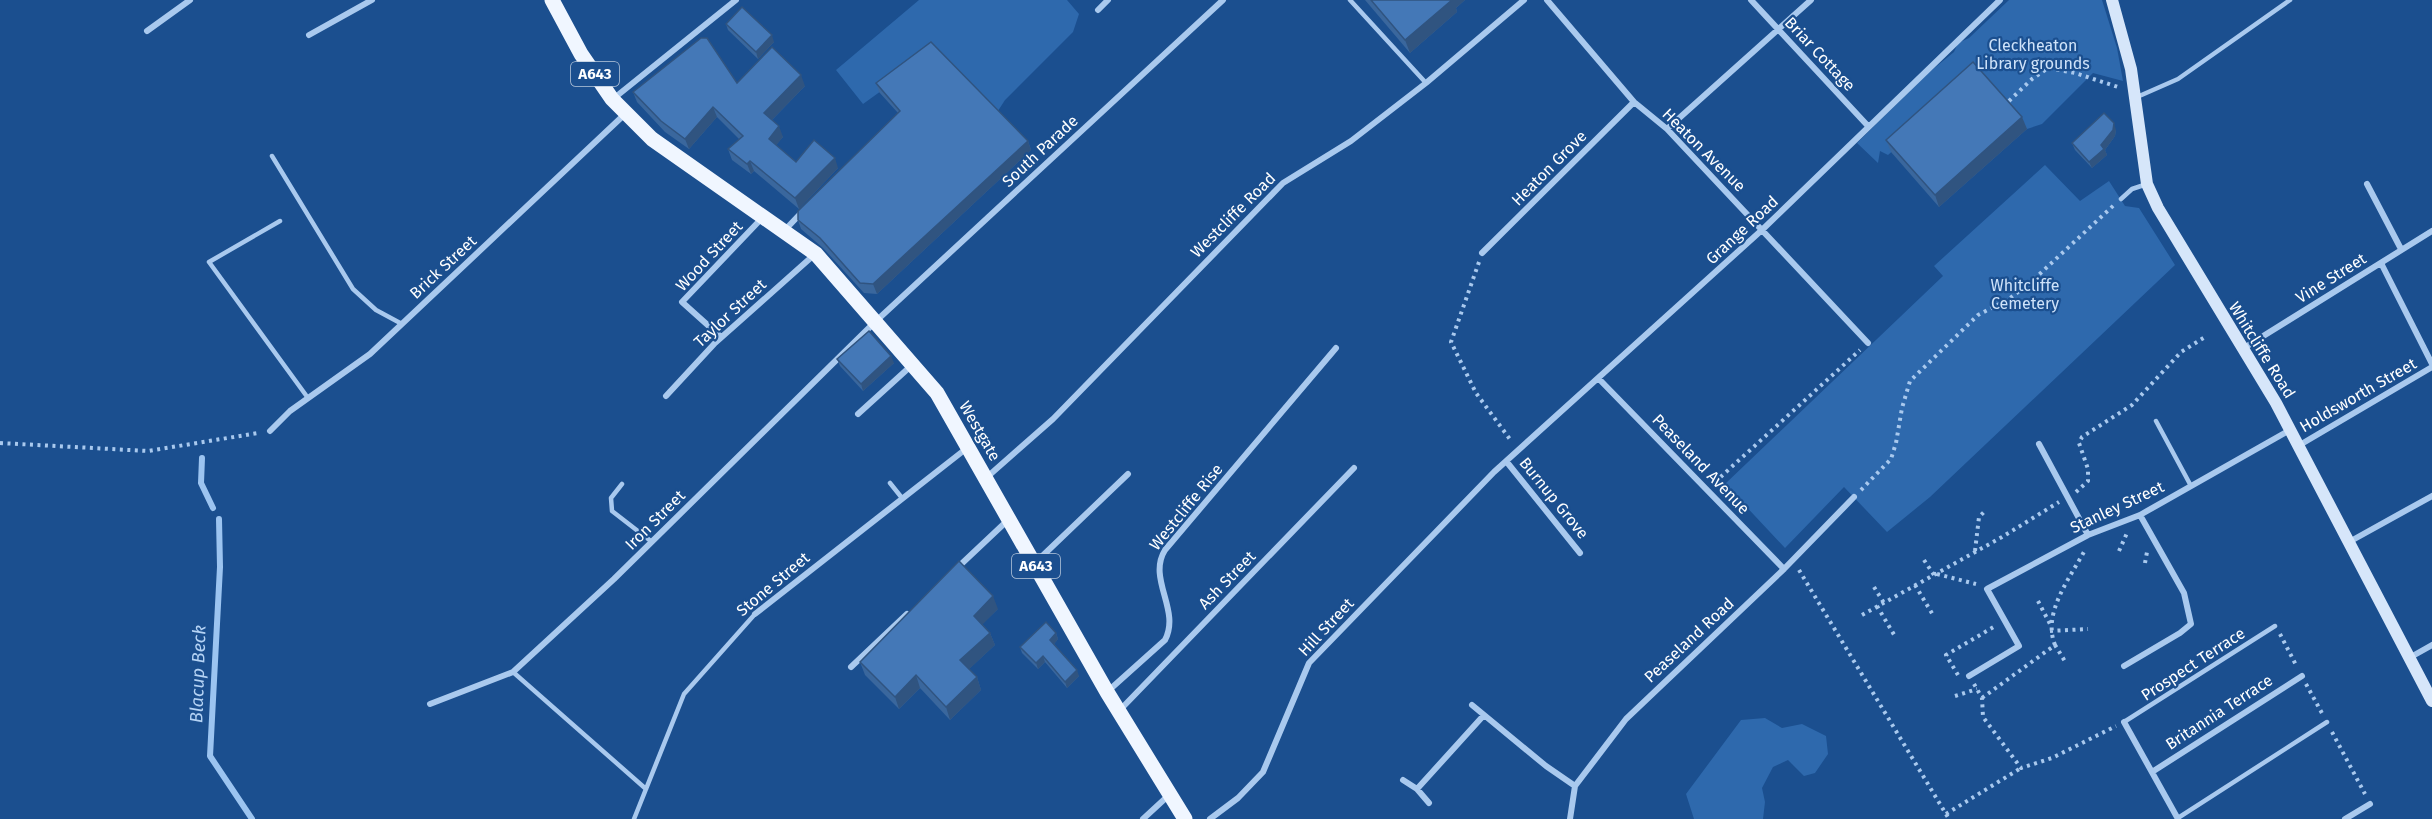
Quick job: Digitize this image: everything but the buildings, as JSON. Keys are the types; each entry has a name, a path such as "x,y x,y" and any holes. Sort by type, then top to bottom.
{"main road":[{"name":"A643","path":"552,0 581,54 612,99 626,113"},
{"name":"Whitcliffe Road","path":"2112,0 2131,69 2147,184 2169,230 2244,348 2290,430 2432,701"},
{"name":"Westgate","path":"626,113 652,139 816,254 937,393 1107,692 1185,819"}],"street":[{"path":"147,31 190,0"},
{"path":"309,35 372,0"},
{"path":"612,99 736,0"},
{"path":"1098,10 1108,0"},
{"name":"South Parade","path":"875,322 1223,0"},
{"name":"Westcliffe Road","path":"986,478 1053,419 1283,183 1351,141 1426,83 1524,0"},
{"name":"Heaton Avenue","path":"1547,0 1634,102 1667,129 1868,344"},
{"name":"Briar Cottage","path":"1751,0 1868,126"},
{"path":"1667,129 1811,0"},
{"name":"Grange Road","path":"1494,472 1763,230 2000,0"},
{"name":"Heaton Grove","path":"1482,253 1634,102"},
{"name":"Brick Street","path":"270,431 290,411 370,354 626,113"},
{"path":"2367,184 2401,249"},
{"path":"783,231 808,206"},
{"name":"Wood Street","path":"721,337 682,302 764,217"},
{"name":"Vine Street","path":"2244,348 2432,231"},
{"name":"Taylor Street","path":"666,396 721,337 816,254"},
{"path":"2381,263 2432,365"},
{"name":"Iron Street","path":"430,704 513,672 652,542 875,322"},
{"name":"Westcliffe Rise","path":"1107,692 1165,640 1170,631 1171,620 1159,571 1159,560 1165,550 1336,348"},
{"path":"858,414 913,365"},
{"name":"Holdsworth Street","path":"2298,446 2432,365"},
{"name":"Peaseland Avenue","path":"1599,379 1784,569"},
{"name":"Stanley Street","path":"2005,621 1987,589 2088,535 2140,515 2290,430"},
{"path":"2039,444 2088,535"},
{"name":"Stone Street","path":"755,614 969,446"},
{"name":"Burnup Grove","path":"1506,461 1580,553"},
{"name":"Ash Street","path":"1119,711 1354,468"},
{"name":"Hill Street","path":"1210,819 1238,798 1263,772 1309,663 1494,472"},
{"path":"1035,564 1128,474"},
{"path":"2349,542 2432,496"},
{"name":"Peaseland Road","path":"1570,819 1575,786 1626,719 1784,569 1854,497"},
{"path":"2124,666 2191,624 2184,593 2140,515"},
{"path":"951,573 1010,519"},
{"path":"850,667 909,613"},
{"path":"1969,676 2019,646 2005,621"},
{"path":"2409,658 2432,645"},
{"name":"Britannia Terrace","path":"2152,772 2302,676"},
{"path":"1472,705 1546,766 1575,786"},
{"path":"1417,789 1484,715"},
{"path":"2124,722 2178,819"},
{"path":"1403,780 1417,789 1429,803"},
{"path":"1143,819 1169,795"},
{"path":"2345,819 2370,804"}],"lane":[{"path":"1350,0 1426,83"},
{"path":"2134,94 2178,79 2290,0"},
{"path":"272,156 353,289 376,310 402,324"},
{"path":"2121,199 2132,189 2147,184"},
{"path":"280,221 209,262 308,398"},
{"path":"2156,422 2191,486"},
{"path":"890,483 902,498"},
{"path":"622,484 611,498 612,511 652,542"},
{"name":"Stone Street","path":"634,819 684,694 755,614"},
{"name":"Prospect Terrace","path":"2124,722 2275,626"},
{"path":"513,672 646,789"},
{"path":"2178,819 2327,722"}],"path":[{"path":"2009,101 2032,79 2048,68 2075,73 2134,94"},
{"path":"1854,497 1891,459 1910,381 1978,315 2009,299 2031,282 2121,199"},
{"path":"1482,253 1451,342 1476,393 1518,450"},
{"path":"1862,615 1975,552 2067,497 2088,481 2088,469 2079,443 2082,437 2132,405 2181,352 2205,337"},
{"path":"1707,489 1868,344"},
{"path":"0,443 148,451 270,431"},
{"path":"1975,552 1979,517 1985,511"},
{"path":"2118,536 2128,532 2119,551"},
{"path":"2066,663 2055,645 2050,624 2056,603 2086,548"},
{"path":"1793,560 1949,819"},
{"path":"1924,560 1935,574 1967,580"},
{"path":"1915,585 1933,615"},
{"path":"1874,586 1884,603"},
{"path":"2038,601 2050,624"},
{"path":"1877,606 1896,638"},
{"path":"1969,693 1946,655 2005,621"},
{"path":"2050,630 2088,629"},
{"path":"1982,698 2055,645"},
{"path":"1969,676 1982,698 1983,717 2021,768"},
{"path":"1955,696 1977,689"},
{"path":"1946,814 2021,768 2052,758 2124,722"}],"green space":[{"path":"919,0 1067,0 1079,14 1073,32 1005,100 996,114 938,50 863,104 836,70"},
{"name":"Cleckheaton Library grounds","path":"2009,0 2102,0 2117,48 2123,81 2093,73 2042,124 2027,129 1978,75 1888,155 1880,151 1878,163 1857,143 1927,74 1954,52 1958,43 1969,38"},
{"name":"Whitcliffe Cemetery","path":"2045,165 2080,201 2109,181 2125,206 2139,208 2175,265 1930,497 1887,532 1844,487 1785,548 1725,484 1943,276 1934,266"},
{"path":"1765,718 1782,728 1802,724 1826,736 1828,754 1815,773 1804,776 1788,760 1773,767 1762,788 1765,802 1763,819 1694,819 1686,794 1741,720"}],"waterway":[{"name":"Blacup Beck","path":"202,458 201,483 213,508"},
{"name":"Blacup Beck","path":"219,519 220,567 210,756 252,819"}]}
